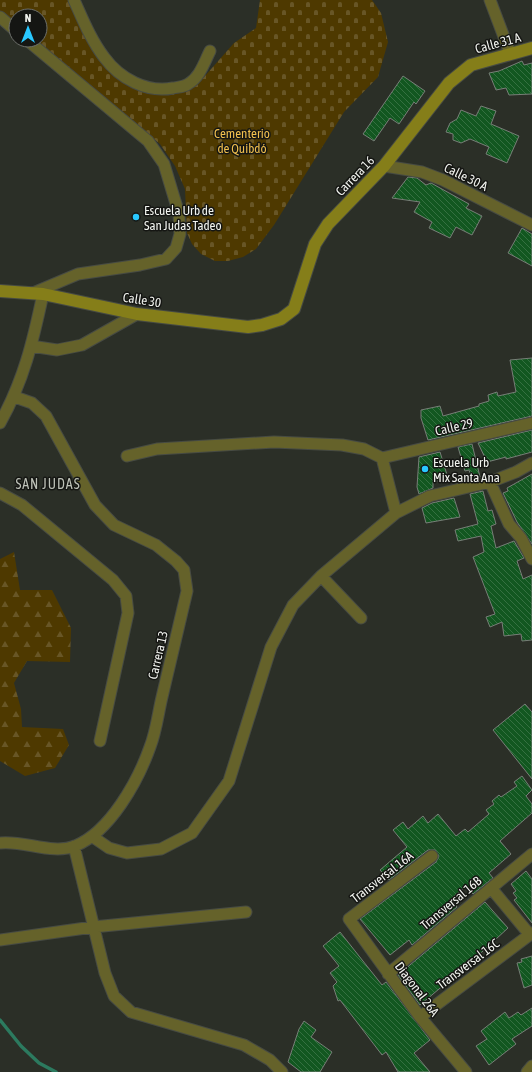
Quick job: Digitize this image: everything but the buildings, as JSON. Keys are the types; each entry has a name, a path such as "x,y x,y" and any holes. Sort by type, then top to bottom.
{"main road":[{"name":"Calle 31 A","path":"471,65 532,48"},
{"name":"Carrera 16","path":"280,319 294,309 315,244 328,224 384,166 449,83 471,65"},
{"name":"Calle 30","path":"0,291 38,294 137,314 248,327 262,325 280,319"}],"street":[{"path":"74,0 92,41 105,59 129,80 147,88 163,90 188,85 200,74 210,51"},
{"path":"490,0 510,53"},
{"path":"0,17 8,24"},
{"path":"0,423 14,397 31,346 38,294 78,274 140,265 166,259 176,248 180,234 179,214 164,164 148,141 37,48"},
{"name":"Calle 30 A","path":"384,166 422,172 443,180 532,225"},
{"path":"31,346 57,350 82,345 137,314"},
{"name":"Carrera 13","path":"14,397 32,404 46,416 95,505 114,525 156,545 176,561 184,570 187,591 151,746 138,778 115,811 93,837"},
{"name":"Calle 29","path":"382,458 532,422"},
{"path":"127,456 157,448 274,442 342,445 364,449 382,458 396,513"},
{"path":"0,843 12,841 56,848 74,846 93,837 109,848 127,853 161,850 192,833 229,781 271,647 293,605 321,576 396,513 430,496 490,482 532,464"},
{"path":"490,482 509,524 521,538 532,559"},
{"path":"0,494 22,505 113,580 126,596 128,613 100,741"},
{"path":"321,576 361,618"},
{"path":"74,846 105,973 114,996 131,1012 244,1045 270,1060 282,1072"},
{"name":"Transversal 16B","path":"388,974 532,854"},
{"name":"Transversal 16A","path":"349,919 432,856"},
{"path":"491,888 531,934"},
{"path":"0,940 93,927 246,912"},
{"name":"Diagonal 26A","path":"349,919 420,1017 466,1072"},
{"name":"Transversal 16C","path":"420,1017 531,934"},
{"path":"527,1072 532,1066"}],"green space":[{"name":"Cementerio de Quibdó","path":"0,0 68,0 95,55 128,86 153,94 176,91 197,85 234,43 256,28 260,0 372,0 381,13 388,42 378,77 344,112 274,225 256,249 243,257 228,261 215,261 201,254 192,244 187,233 185,189 175,166 160,144 45,48 48,48 48,8 8,8 8,18 0,11"},
{"path":"14,552 20,590 52,590 71,628 70,662 27,661 14,683 21,709 22,727 63,729 69,745 55,768 25,776 0,761 0,559"}],"waterway":[{"path":"0,1020 21,1046 39,1063 56,1072"}],"place":[{"name":"Escuela Urb de San Judas Tadeo","path":"136,217"},
{"name":"Escuela Urb Mix Santa Ana","path":"425,469"}],"district":[{"name":"SAN JUDAS","path":"48,484"}]}
